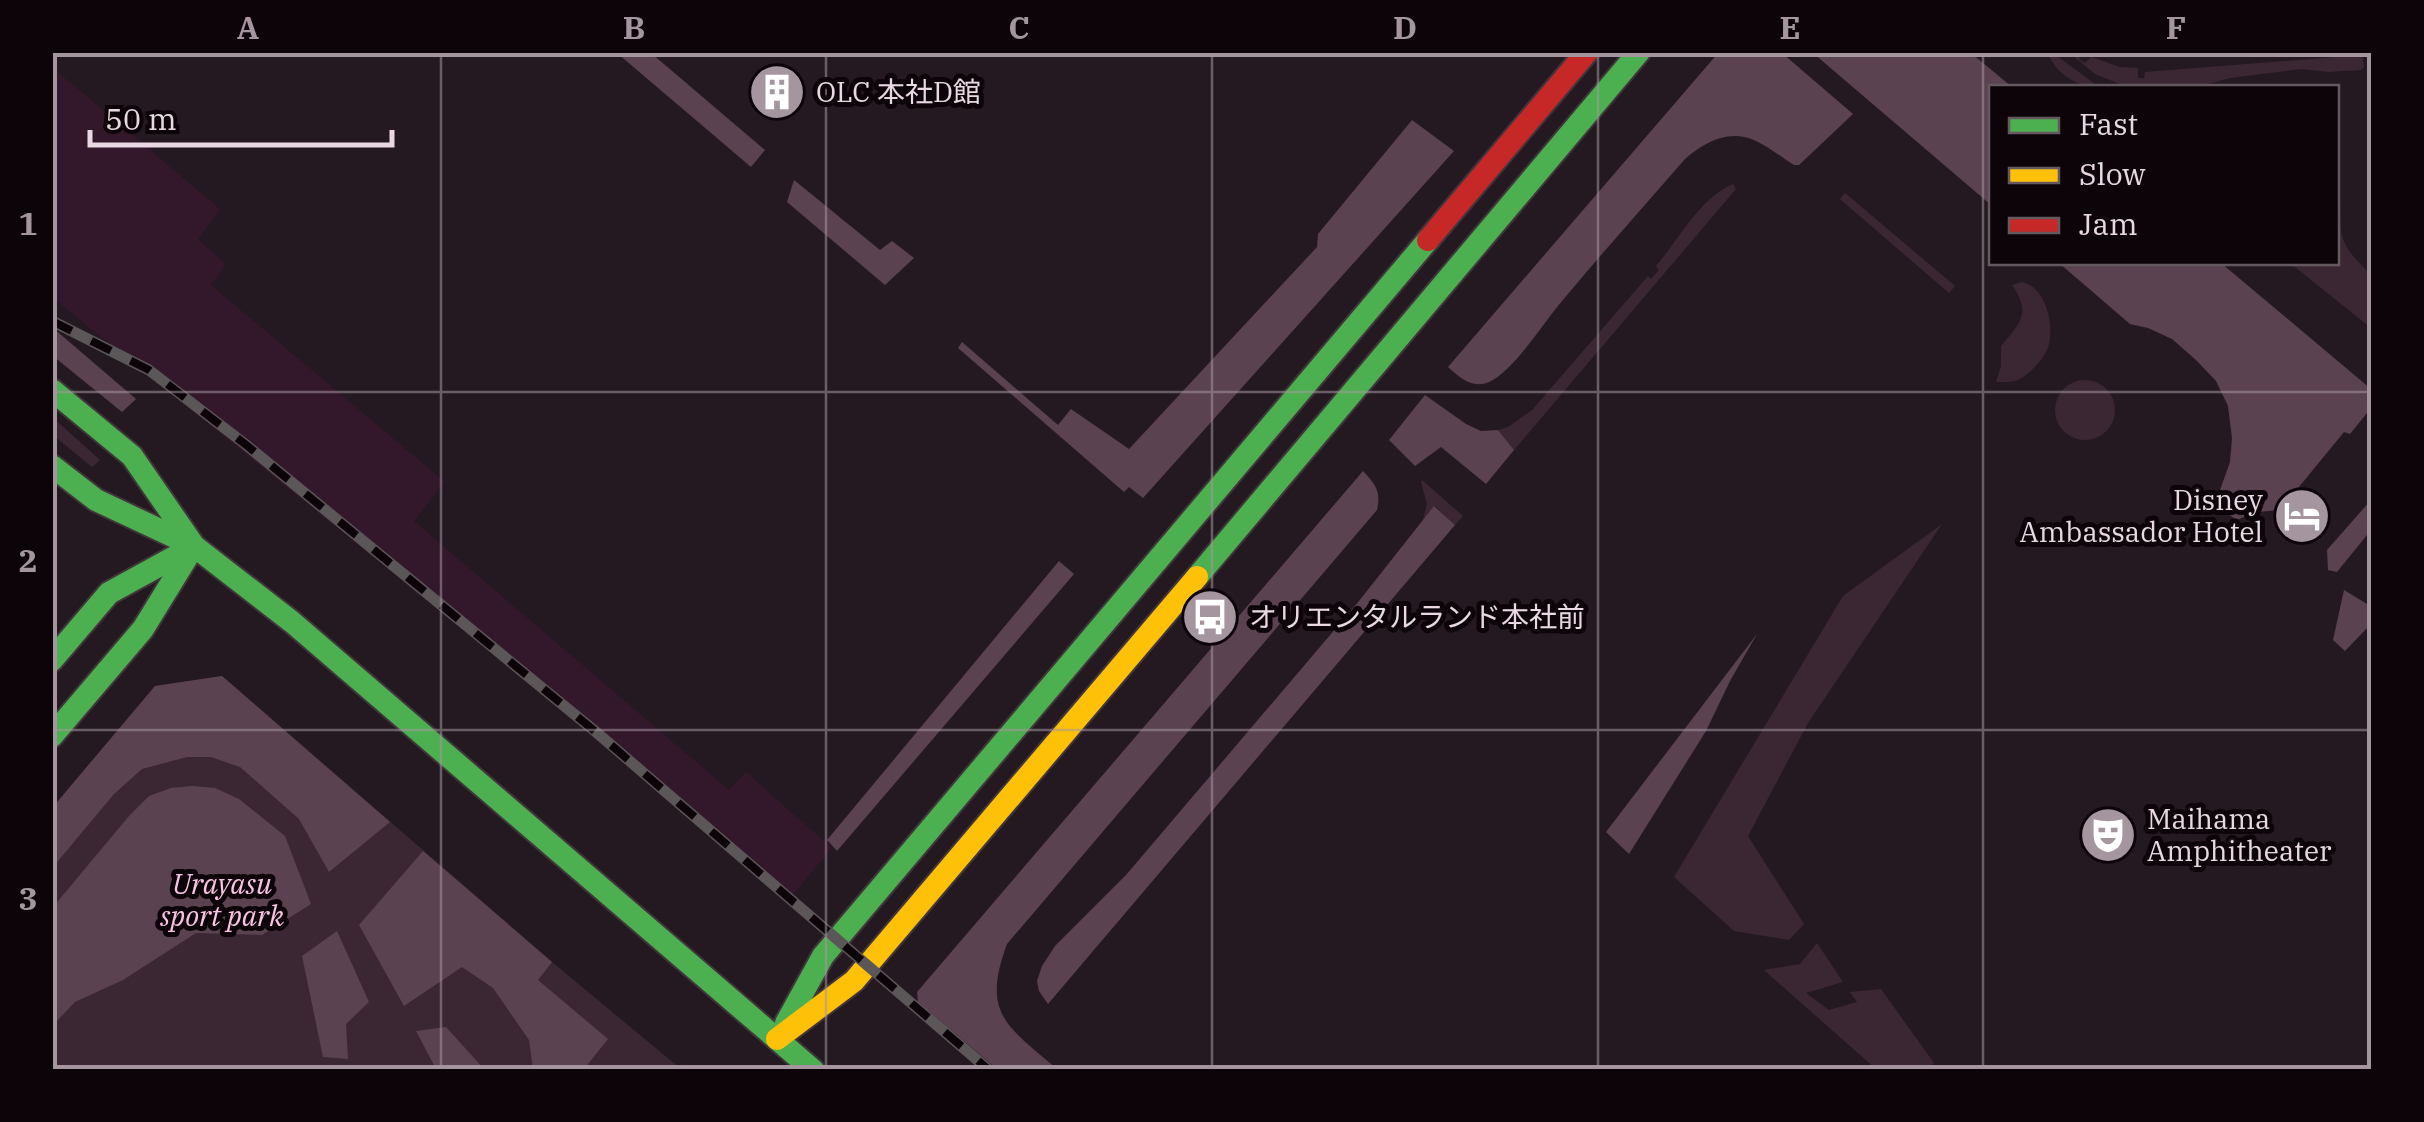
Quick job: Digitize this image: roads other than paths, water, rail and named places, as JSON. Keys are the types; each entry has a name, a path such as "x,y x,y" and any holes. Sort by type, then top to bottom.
{"street":[{"path":"777,1040 823,956 1587,52"},
{"path":"777,1040 854,982 1639,52"},
{"path":"52,390 132,456 194,546"},
{"path":"52,466 96,500 194,546 292,622 813,1070"},
{"path":"52,660 109,593 194,546"},
{"path":"52,736 143,629 194,546"}],"railway":[{"path":"52,321 149,370 245,444 596,732 989,1070"}],"place":[{"name":"OLC 本社D館","path":"777,92"},
{"name":"Disney Ambassador Hotel","path":"2302,516"},
{"name":"オリエンタルランド本社前","path":"1210,617"},
{"name":"Maihama Amphitheater","path":"2108,835"}],"park label":[{"name":"Urayasu sport park","path":"222,900"}]}
